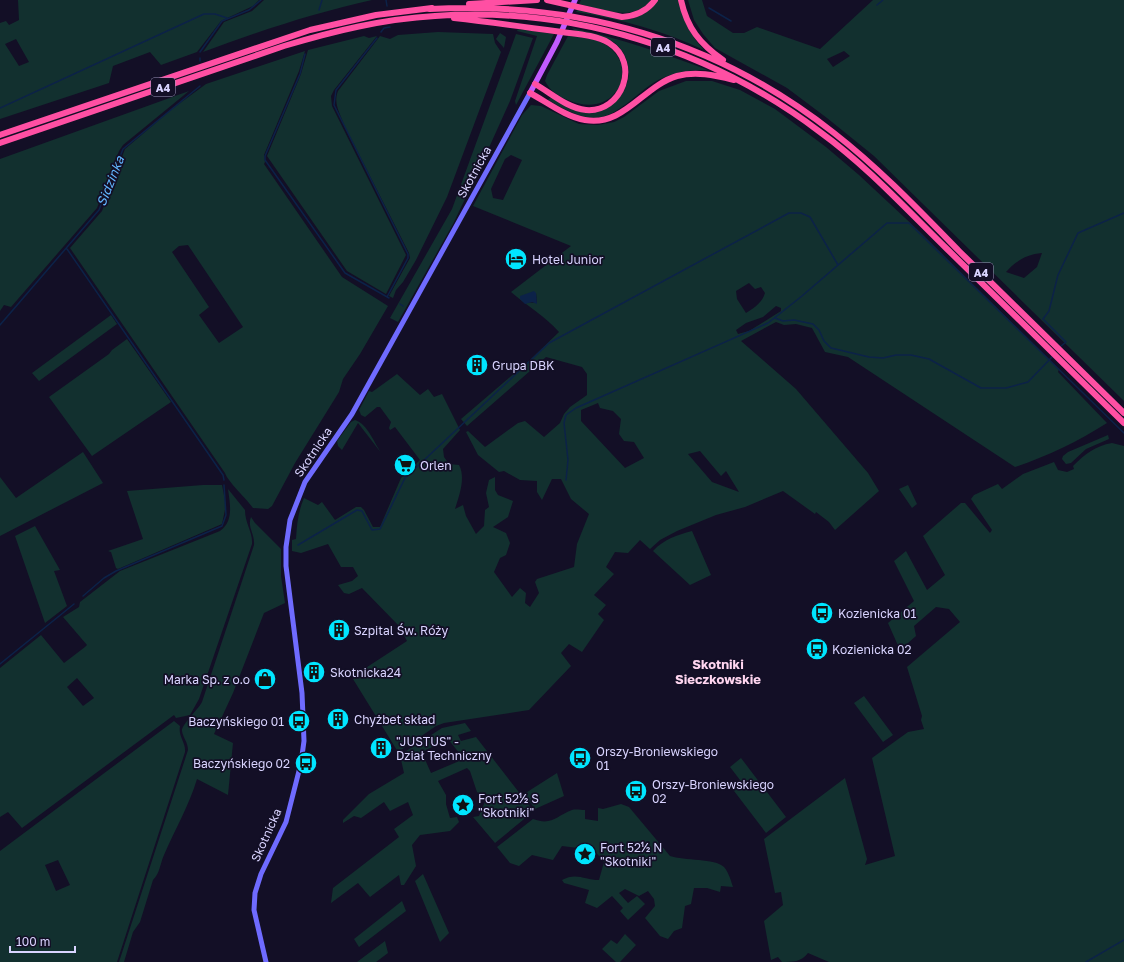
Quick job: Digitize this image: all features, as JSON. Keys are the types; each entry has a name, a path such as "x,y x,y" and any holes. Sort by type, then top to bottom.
{"highway":[{"path":"430,8 475,3 537,0"},
{"path":"547,0 622,17 633,16 643,11 655,0"},
{"path":"681,0 688,23 699,41 710,52 739,71"},
{"name":"A4","path":"0,135 303,32 363,17 430,8 482,7 528,9 599,21 675,43 739,71 794,104 835,134 862,156 1124,413"},
{"name":"A4","path":"0,143 313,37 368,24 435,16 471,14 517,16 595,28 670,49 745,83 813,126 856,161 1124,423"},
{"path":"435,16 594,37 605,40 614,46 621,55 625,65 626,77 619,95 609,104 596,110 586,110 575,107 535,84"},
{"path":"530,93 574,116 590,121 618,115 656,86 677,76 711,74 745,83"}],"main road":[{"name":"Skotnicka","path":"266,962 256,919 255,893 261,874 286,822 301,763 304,741 304,707 286,566 286,547 290,520 305,482 352,414 535,84 557,42 575,0"}],"green space":[{"path":"18,0 259,0 253,6 221,21 197,52 161,65 150,52 113,66 109,83 0,119 0,23 6,21 9,25 19,20","holes":["16,39 29,62 19,66 5,44"]},
{"path":"264,0 372,0 287,23 203,52 224,22 252,11"},
{"path":"581,0 651,0 644,7 627,13 607,11 579,4"},
{"path":"657,0 679,0 688,27 704,50 642,26 576,12 578,9 632,19 645,13"},
{"path":"688,0 702,0 707,16 733,33 744,33 757,27 820,49 873,0 1124,0 1124,401 874,156 787,88 715,48 694,20","holes":["844,51 850,56 833,67 827,59","1042,253 1037,267 1024,278 1006,272 1022,259 1031,255"]},
{"path":"572,28 641,46 708,70 691,70 675,73 660,79 621,108 610,114 590,118 578,115 548,100 551,97 571,108 584,112 597,111 608,107 617,100 624,91 628,80 629,69 626,58 614,42 608,39 576,31"},
{"path":"518,29 554,34 516,105 515,101 537,36 517,31"},
{"path":"438,32 493,34 495,43 501,52 447,197 416,260 403,282 396,290 393,298 389,296 410,258 409,253 344,125 336,100 338,91 380,36 390,39 398,35"},
{"path":"500,33 506,37 504,48 496,39"},
{"path":"516,34 533,38 510,101 453,224 398,322 390,318 452,209"},
{"path":"364,36 369,38 377,36 334,90 331,96 332,106 406,255 386,294 347,271 267,156 301,74 308,50"},
{"path":"568,36 587,38 597,41 606,45 616,55 622,66 622,78 618,89 610,98 599,103 585,105 561,97 547,85 545,81 547,75"},
{"path":"305,51 299,71 264,155 264,164 342,277 388,306 360,354 343,379 339,392 295,463 272,506 268,509 253,508 230,481 70,248 102,211 125,149 172,109 206,84","holes":["188,245 243,327 219,343 199,315 209,307 172,252 179,246"]},
{"path":"686,81 712,81 740,90 775,109 826,147 859,175 919,231 1059,369 1058,372 1107,423 1062,448 1015,467 848,357 825,352 812,328 796,324 784,325 776,322 741,341 796,389 868,473 879,491 835,530 829,522 816,512 815,514 783,491 745,507 716,515 677,531 660,540 650,549 640,540 628,553 615,552 606,567 614,574 594,595 606,605 598,614 604,620 582,652 569,644 561,653 571,666 529,710 444,723 436,726 398,752 353,679 362,674 361,671 407,641 399,626 362,588 349,594 344,593 338,585 352,581 358,576 353,567 341,567 328,544 301,553 292,551 292,540 296,539 300,508 304,498 318,505 322,502 335,520 356,507 361,507 373,527 380,527 401,478 420,460 395,427 390,430 389,428 391,422 380,407 377,407 365,417 361,415 359,410 369,391 372,392 397,374 420,395 428,389 434,397 442,394 460,430 443,449 444,457 449,464 459,465 462,481 455,509 463,505 466,516 476,534 484,526 485,510 489,507 486,493 489,480 495,477 495,490 498,495 513,501 508,517 493,527 506,533 510,543 506,555 500,558 494,572 512,597 520,588 526,593 525,603 530,607 539,593 535,582 537,579 574,567 577,544 589,514 571,499 561,479 552,479 542,500 537,492 537,481 520,480 504,471 499,472 478,455 466,432 468,431 485,447 518,423 525,421 544,437 560,423 564,414 570,407 587,395 587,374 582,367 546,357 467,426 461,419 531,359 559,332 548,321 523,302 511,292 571,246 473,206 522,115 531,105 541,106 579,124 598,125 614,122 624,117 659,91","holes":["511,155 522,160 503,200 493,198 491,189 505,159","749,283 755,289 761,287 765,293 760,302 746,313 737,299 736,291","536,293 537,303 523,302","776,306 781,308 781,311 749,331 738,334 736,330 746,323 763,317","598,403 600,408 613,411 621,419 619,434 624,441 634,442 644,458 625,468 581,421 581,410","700,451 721,476 726,471 739,492 712,482 688,454"]},
{"path":"189,91 123,145 119,151 97,208 11,307 4,305 0,311 0,159"},
{"path":"111,315 117,324 39,381 32,373"},
{"path":"127,339 171,402 92,456 49,397 109,354"},
{"path":"355,420 364,426 382,454 358,423 342,450 338,446 337,441 351,422"},
{"path":"1108,435 1109,439 1086,449 1071,463 1066,464 1062,459 1068,452"},
{"path":"1112,443 1124,446 1124,962 829,962 808,953 800,960 793,962 782,962 778,957 771,960 764,921 783,905 781,892 775,893 764,839 845,778 867,859 865,865 895,856 872,758 908,732 924,729 921,720 922,716 907,667 960,622 949,609 936,607 914,626 916,636 900,650 888,623 914,601 894,561 906,551 927,590 945,575 923,536 961,503 965,503 990,533 992,530 971,499 974,495 998,484 1002,489 1023,474 1054,462 1058,470 1067,472 1074,469 1073,466 1091,451 1100,446"},
{"path":"83,452 103,483 0,536 0,477 16,498"},
{"path":"222,485 226,505 222,524 118,569 116,568 111,552 108,551 143,539 127,491"},
{"path":"908,485 917,504 912,508 899,489"},
{"path":"228,489 245,510 252,544 199,699 190,715 176,718 174,715 22,828 8,812 0,817 0,668 41,635 64,663 85,647 87,645 63,617 79,607 80,602 120,571 220,531 227,522 230,512","holes":["77,678 94,698 83,706 67,687"]},
{"path":"251,517 281,549 281,576 285,603 264,613 233,693 214,734 233,743 228,795 197,779 186,808 164,855 159,871 153,880 140,922 133,932 124,962 119,962 188,750 182,728 202,702 254,545 250,527"},
{"path":"35,526 60,570 54,571 67,606 45,623 15,536"},
{"path":"692,531 711,575 690,585 653,551 662,543 671,538"},
{"path":"864,696 893,735 883,742 854,703"},
{"path":"174,721 180,726 180,733 185,752 117,962 0,962 0,851","holes":["58,860 70,885 56,891 45,865"]},
{"path":"465,723 471,731 458,735 461,741 476,737 532,809 529,815 495,843 473,817 479,816 486,799 477,792 470,771 467,768 438,781 446,795 446,804 450,818 457,817 459,822 450,831 420,835 412,845 416,866 404,885 401,885 399,875 370,897 358,883 331,903 333,888 399,837 394,829 413,815 408,802 390,811 384,802 361,818 354,816 343,823 343,820 369,794 404,773 400,755 442,728","holes":["448,739 464,759 431,773 423,755 424,751"]},
{"path":"741,758 786,817 766,833 731,787 740,780 730,767"},
{"path":"557,773 564,796 535,809 524,794"},
{"path":"621,804 629,807 670,856 683,859 714,862 724,867 729,874 733,887 721,886 720,892 707,888 694,888 691,904 685,906 682,928 674,931 668,939 660,936 645,918 655,906 654,899 648,891 639,896 625,889 619,893 628,903 637,896 645,904 628,920 620,911 623,908 612,896 597,908 585,903 589,890 564,883 562,880 576,876 599,880 604,862 594,850 562,846 553,860 532,855 519,866 510,863 497,847 533,819 539,821 549,821 572,810 585,810 585,819 598,821 598,808 603,809"},
{"path":"423,874 449,933 440,942 415,881"},
{"path":"402,901 406,911 359,947 354,939"},
{"path":"625,934 636,945 620,962 616,962 602,949 611,940 617,944"},
{"path":"385,941 388,953 376,962 357,962"}],"water":[{"path":"534,291 536,293 537,304 532,302 525,304 520,299 520,296"}],"waterway":[{"name":"Sidzinka","path":"200,52 222,21 249,10 261,0"},
{"path":"319,10 322,0"},
{"path":"386,0 387,6"},
{"path":"877,5 883,0"},
{"path":"709,8 731,21"},
{"path":"0,108 204,14 215,14 227,18"},
{"path":"381,32 384,28 390,27"},
{"path":"377,38 336,90 334,105 408,254 408,258 387,297"},
{"path":"305,54 300,74 265,156 265,160 345,273 389,298"},
{"name":"Sidzinka","path":"0,325 99,210 123,149 200,86"},
{"path":"298,545 357,510 362,511 372,530 380,529 405,478 549,343 789,213 801,213 810,217 838,265"},
{"path":"1061,346 1066,342 1043,319 1049,311 1058,275 1078,233 1124,213"},
{"path":"566,480 568,460 564,423 566,415 576,408 768,323 802,296 887,223 909,223 1124,433"},
{"path":"67,249 223,475 224,480"},
{"path":"775,318 783,321 794,320 813,324 819,330 824,341 831,348 869,357 883,358 896,355 911,355 929,359 981,388 1006,388 1028,382 1052,357"},
{"path":"83,596 104,578 116,571 222,526 226,515 224,485"},
{"path":"0,664 74,604"},
{"path":"1086,962 1124,940"}],"place":[{"name":"Hotel Junior","path":"516,259"},
{"name":"Grupa DBK","path":"477,365"},
{"name":"Orlen","path":"405,465"},
{"name":"Kozienicka 01","path":"822,613"},
{"name":"Szpital Św. Róży","path":"339,630"},
{"name":"Kozienicka 02","path":"817,649"},
{"name":"Skotnicka24","path":"314,672"},
{"name":"Marka Sp. z o.o","path":"265,679"},
{"name":"Chyżbet skład","path":"338,719"},
{"name":"Baczyńskiego 01","path":"299,721"},
{"name":"\"JUSTUS\" - Dział Techniczny","path":"381,748"},
{"name":"Orszy-Broniewskiego 01","path":"580,758"},
{"name":"Baczyńskiego 02","path":"306,763"},
{"name":"Orszy-Broniewskiego 02","path":"636,791"},
{"name":"Fort 52½ S \"Skotniki\"","path":"463,805"},
{"name":"Fort 52½ N \"Skotniki\"","path":"585,854"}],"district":[{"name":"Skotniki Sieczkowskie","path":"718,672"}]}
